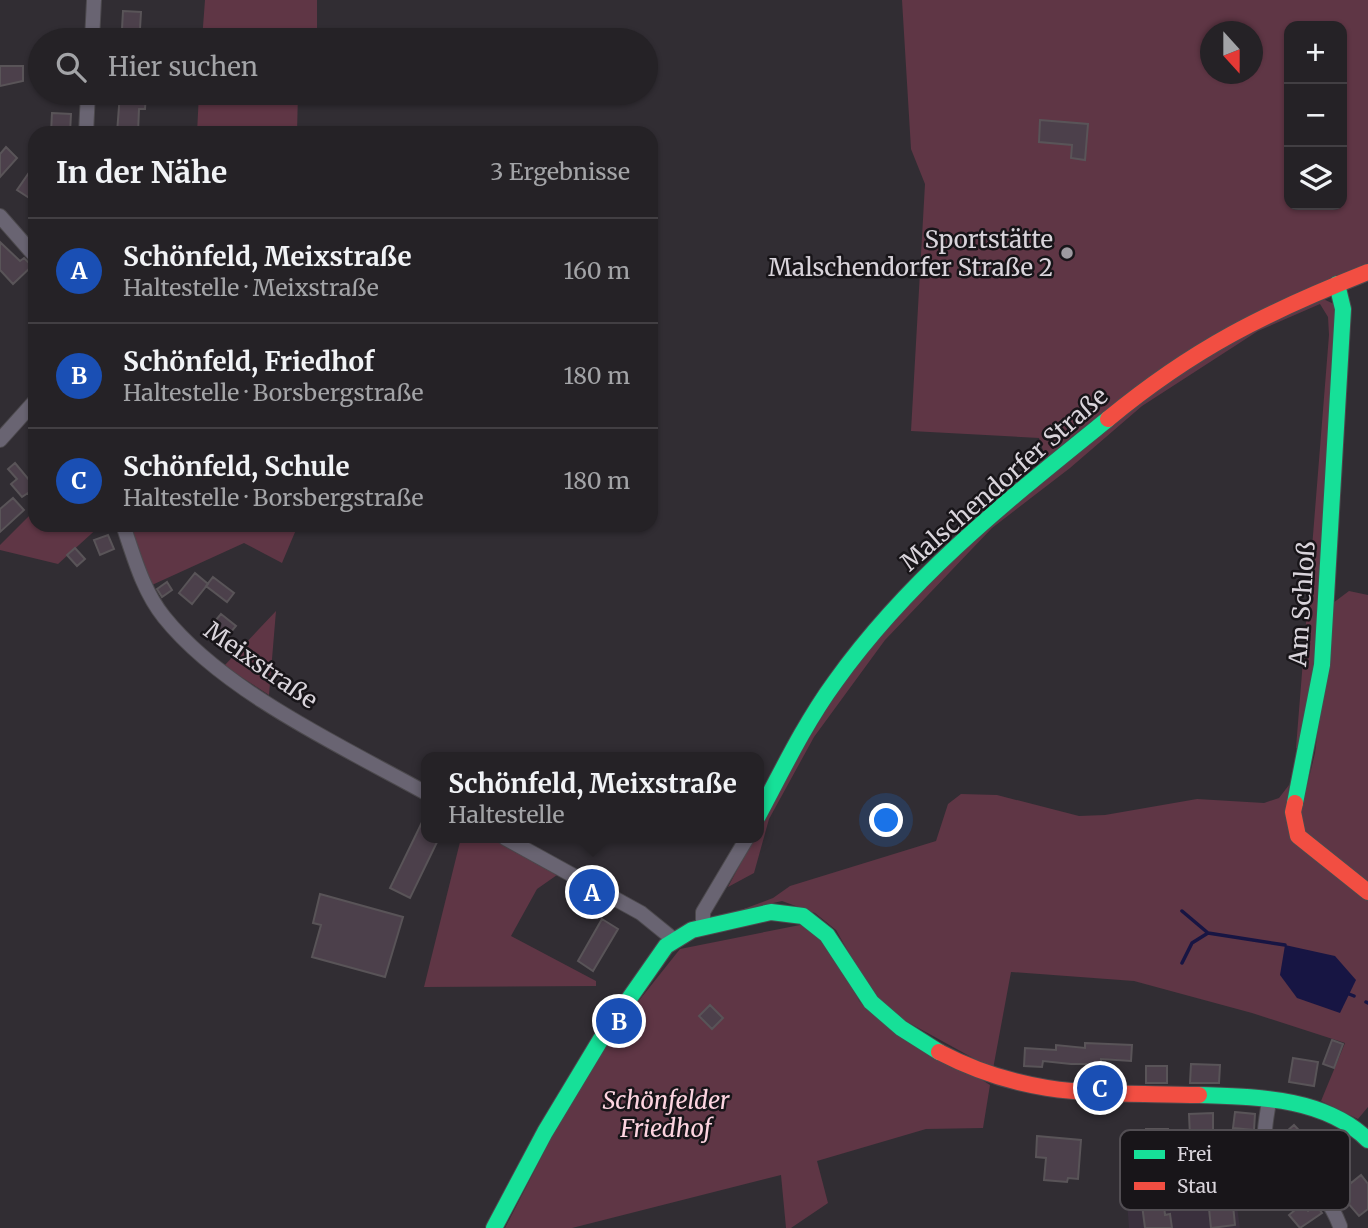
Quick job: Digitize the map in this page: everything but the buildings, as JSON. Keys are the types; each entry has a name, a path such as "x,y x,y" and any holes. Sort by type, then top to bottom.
{"street":[{"path":"93,28 94,0"},
{"path":"86,126 87,105"},
{"path":"0,216 28,249"},
{"name":"Malschendorfer Straße","path":"764,805 809,722 834,683 898,603 960,540 1152,383 1230,332 1368,272"},
{"name":"Am Schloß","path":"1337,284 1343,309 1322,665 1293,812 1298,836 1368,892"},
{"path":"0,440 28,409"},
{"name":"Meixstraße","path":"126,532 149,593 164,617 220,670 278,709 421,790"},
{"path":"514,843 641,913 673,939"},
{"path":"703,926 703,912 744,843"},
{"path":"494,1228 550,1120 615,1017 673,939 703,926 768,912 792,910 822,929 861,990 901,1028 964,1063 1011,1083 1133,1095 1220,1096 1321,1109 1349,1123 1368,1140"},
{"path":"1266,1130 1269,1101"},
{"path":"1334,1210 1340,1226"}],"shaded area":[{"path":"1285,945 1335,956 1356,980 1340,1013 1297,998 1280,975"},
{"path":"1128,1210 1237,1210 1240,1228 1129,1228"}],"green space":[{"path":"205,0 317,0 317,28 203,28"},
{"path":"902,0 1368,0 1368,266 1277,302 1046,460 1039,438 911,431 925,184 911,149"},
{"path":"198,105 298,105 297,126 197,126"},
{"path":"1321,298 1334,304 1336,313 1313,685 1300,749 1296,748 1329,335 1328,317 1320,304 1258,331 1142,406 1070,468 992,528 885,640 814,737 769,819 764,837 764,818 839,688 915,593 990,522 1142,400 1255,326"},
{"path":"28,517 28,532 93,532 58,564 0,550 0,545"},
{"path":"132,532 295,532 282,563 244,543 152,585"},
{"path":"1349,591 1368,595 1368,886 1306,834 1300,815 1315,753 1333,603"},
{"path":"276,611 269,695 224,666"},
{"path":"1289,785 1286,814 1368,900 1368,1107 1358,1119 1321,1101 1345,1043 1252,1013 1134,981 1011,972 993,1069 893,1014 869,988 836,930 815,913 782,901 741,910 773,898 790,886 936,841 948,804 961,794 997,795 1079,816 1105,815 1197,799 1264,803 1279,798"},
{"path":"460,843 499,843 557,875 537,889 511,936 596,981 596,986 424,987"},
{"path":"751,843 762,843 754,873 728,887"},
{"name":"Schönfelder Friedhof","path":"805,924 826,942 860,1002 990,1085 983,1128 926,1129 817,1161 828,1203 791,1228 786,1228 781,1175 572,1228 505,1228 558,1125 618,1027 680,949"}],"waterway":[{"path":"1182,911 1208,933 1285,945"},
{"path":"1182,963 1192,943 1208,933"},
{"path":"1349,994 1354,996"}],"traffic: fast":[{"path":"1295,803 1322,665 1343,309 1337,284"},
{"path":"764,805 824,698 895,608 962,541 1108,419"},
{"path":"494,1228 545,1132 601,1039 666,946 692,930 771,912 803,916 827,935 871,1002 901,1028 939,1052"},
{"path":"1199,1095 1266,1099 1310,1107 1331,1115 1368,1140"}],"traffic: jam":[{"path":"1108,419 1170,372 1232,334 1296,302 1368,272"},
{"path":"1295,803 1293,812 1298,836 1368,892"},
{"path":"939,1052 973,1068 1036,1086 1097,1093 1199,1095"}],"place":[{"name":"Sportstätte Malschendorfer Straße 2","path":"1067,253"},
{"name":"Schönfeld, Meixstraße","path":"592,892"},
{"name":"Schönfeld, Friedhof","path":"619,1021"},
{"name":"Schönfeld, Schule","path":"1100,1088"}]}
